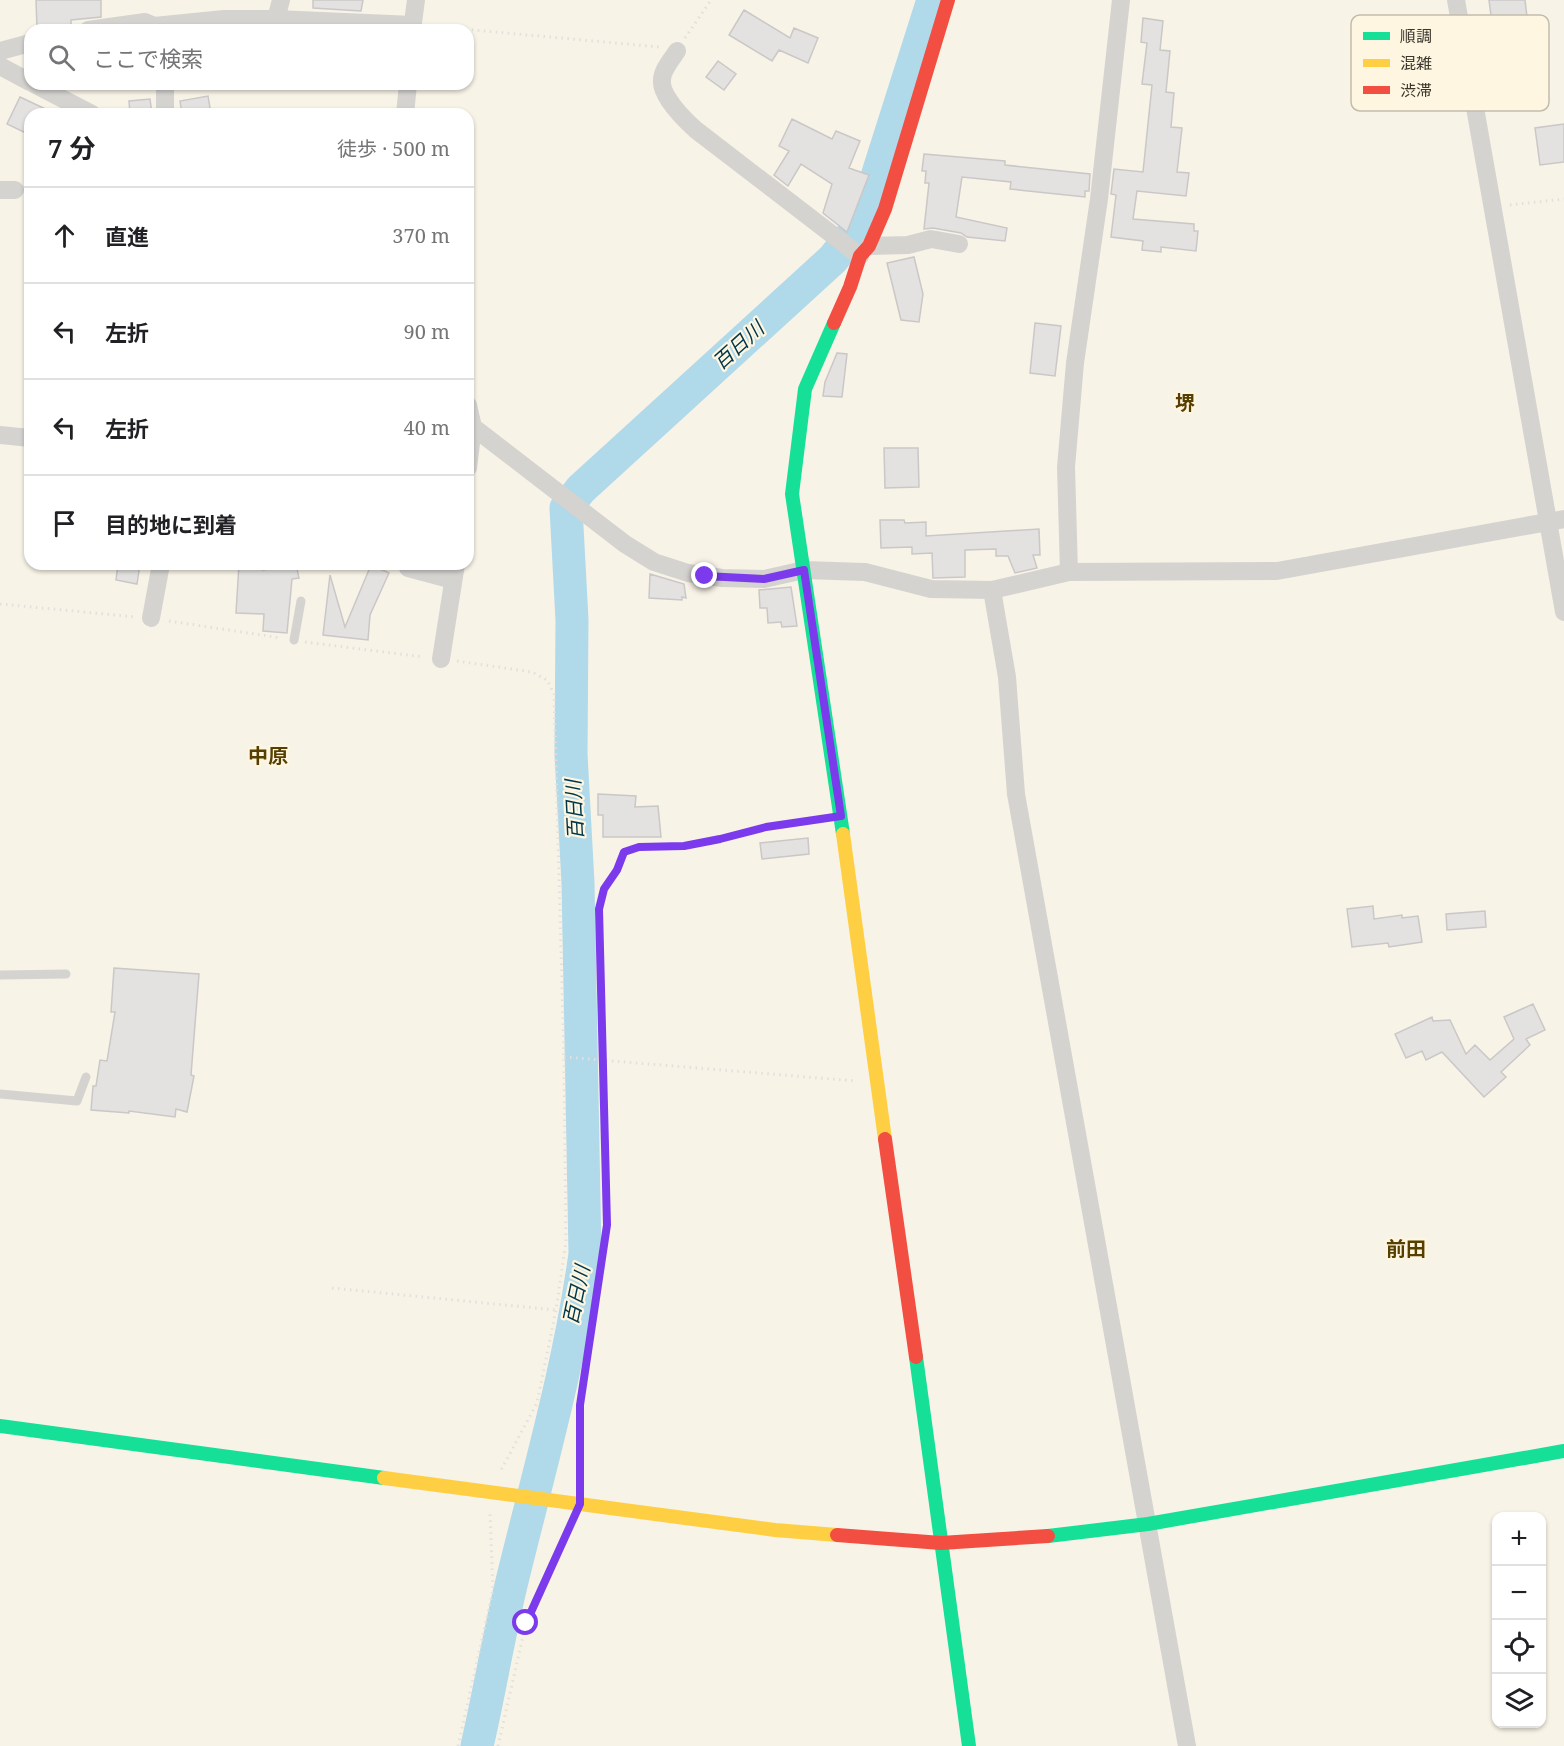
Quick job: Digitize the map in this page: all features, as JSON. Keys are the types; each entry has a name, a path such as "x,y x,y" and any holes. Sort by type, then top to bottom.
{"street":[{"path":"276,19 281,0"},
{"path":"413,24 416,0"},
{"path":"948,0 885,209 854,248 850,287 805,389 810,413 792,494 879,1083 969,1746"},
{"path":"1069,572 1066,467 1075,363 1100,199 1121,0"},
{"path":"1456,0 1459,15"},
{"path":"186,24 224,19 276,19 362,24"},
{"path":"131,24 145,22 148,24"},
{"path":"0,51 24,45"},
{"path":"677,51 661,81 666,95 682,117 696,130 854,248 908,245 931,239 959,244"},
{"path":"0,66 24,79"},
{"path":"46,90 80,108"},
{"path":"165,90 165,108"},
{"path":"406,108 407,90"},
{"path":"1476,111 1556,520 1564,612"},
{"path":"474,428 625,544 654,562 688,573 722,578 764,579 804,570 865,572 931,589 992,590 1069,572 1277,571 1556,520"},
{"path":"0,435 24,437"},
{"path":"151,618 160,570"},
{"path":"431,570 454,572 441,659"},
{"path":"992,590 1007,677 1016,794 1187,1746"},
{"path":"0,1426 775,1530 941,1543 1042,1537 1148,1524 1564,1451"}],"lane":[{"path":"294,640 301,601"},
{"path":"0,975 66,974"},
{"path":"0,1094 77,1101 86,1077"}],"path":[{"path":"474,32 666,48 677,51 711,0"},
{"path":"1493,206 1564,200"},
{"path":"0,603 151,618 532,672 548,680 554,694 564,1057 566,1242 556,1310 537,1403 502,1466 491,1493 493,1590 458,1746"},
{"path":"498,1746 526,1623 580,1504 580,1405 607,1225 599,909 604,889 617,870 624,852 639,847 684,846 766,827 841,816"},
{"path":"564,1057 879,1083"},
{"path":"332,1288 556,1310"}],"building":[{"path":"36,0 101,0 101,17 71,20 71,24 37,24"},
{"path":"313,0 363,0 361,11 313,8"},
{"path":"1489,0 1525,0 1527,15 1491,15"},
{"path":"744,10 790,38 794,28 818,38 808,63 779,50 772,61 729,35"},
{"path":"1143,18 1163,21 1160,50 1170,51 1166,92 1174,93 1171,127 1182,128 1177,172 1189,173 1186,196 1137,191 1133,219 1194,224 1194,231 1198,231 1196,251 1161,247 1161,252 1142,250 1143,241 1111,237 1116,195 1111,194 1114,169 1143,172 1152,85 1142,84 1147,43 1141,42"},
{"path":"718,61 736,74 724,90 706,77"},
{"path":"208,96 210,108 181,108 180,101"},
{"path":"20,97 43,108 24,108 24,132 7,124"},
{"path":"150,99 151,108 130,108 129,101"},
{"path":"792,119 832,139 836,131 860,141 849,168 869,175 847,232 823,213 832,184 801,164 788,186 774,175 789,151 779,146"},
{"path":"1564,124 1564,162 1540,165 1535,128"},
{"path":"924,154 1005,161 1005,165 1090,174 1089,191 1085,191 1085,197 1010,189 1011,182 962,177 956,217 1007,228 1005,241 967,237 961,233 933,228 924,229 929,183 925,183 926,171 922,171"},
{"path":"914,257 923,294 919,322 901,320 887,263"},
{"path":"1035,323 1061,326 1055,376 1030,373"},
{"path":"837,353 847,354 842,397 823,396 825,382"},
{"path":"884,448 918,448 919,487 885,488"},
{"path":"880,520 904,520 905,523 926,522 926,536 1039,529 1040,555 1033,555 1037,568 1015,573 1008,556 996,556 996,549 965,550 965,577 933,578 932,553 912,554 912,547 881,548"},
{"path":"117,570 139,570 137,584 116,580"},
{"path":"239,570 297,570 299,578 292,579 287,633 263,631 264,614 236,613"},
{"path":"369,570 382,570 389,573 370,615 368,640 323,635 330,575 345,627"},
{"path":"650,574 684,584 686,598 682,597 682,600 649,598"},
{"path":"791,587 797,626 782,627 781,622 768,623 767,608 760,608 759,590"},
{"path":"598,794 636,796 635,807 658,806 661,837 603,837 603,815 598,815"},
{"path":"808,838 809,854 762,859 760,843"},
{"path":"1373,906 1374,919 1402,915 1402,918 1418,916 1422,942 1389,947 1388,943 1352,947 1347,909"},
{"path":"1485,911 1486,927 1447,930 1446,914"},
{"path":"114,968 199,974 191,1075 194,1076 187,1112 176,1109 175,1117 129,1111 129,1113 91,1110 93,1086 96,1086 100,1060 107,1061 115,1012 111,1012"},
{"path":"1533,1004 1545,1030 1526,1039 1530,1045 1501,1072 1506,1077 1484,1097 1442,1052 1426,1060 1422,1051 1406,1058 1395,1034 1432,1017 1433,1021 1450,1020 1466,1054 1475,1045 1490,1060 1514,1039 1504,1017"}],"waterway":[{"name":"百日川","path":"477,1746 508,1598 571,1336 585,1254 578,883 571,754 572,620 566,508 581,489 833,259 852,235 867,208 933,0"}],"traffic: fast":[{"path":"834,323 805,389 792,494 843,834"},
{"path":"916,1357 969,1746"},
{"path":"0,1426 384,1478"},
{"path":"1048,1536 1148,1524 1564,1451"}],"traffic: slow":[{"path":"843,834 885,1139"},
{"path":"384,1478 775,1530 837,1535"}],"traffic: jam":[{"path":"834,323 850,287 860,256 869,246 885,209 948,0"},
{"path":"885,1139 916,1357"},
{"path":"837,1535 941,1543 1048,1536"}],"district":[{"name":"堺","path":"1185,402"},
{"name":"中原","path":"268,755"},
{"name":"前田","path":"1406,1248"}],"route":[{"path":"526,1623 580,1504 580,1405 607,1225 599,909 604,889 617,870 624,852 639,847 684,846 766,827 841,816 804,570 764,579 705,576"}]}
